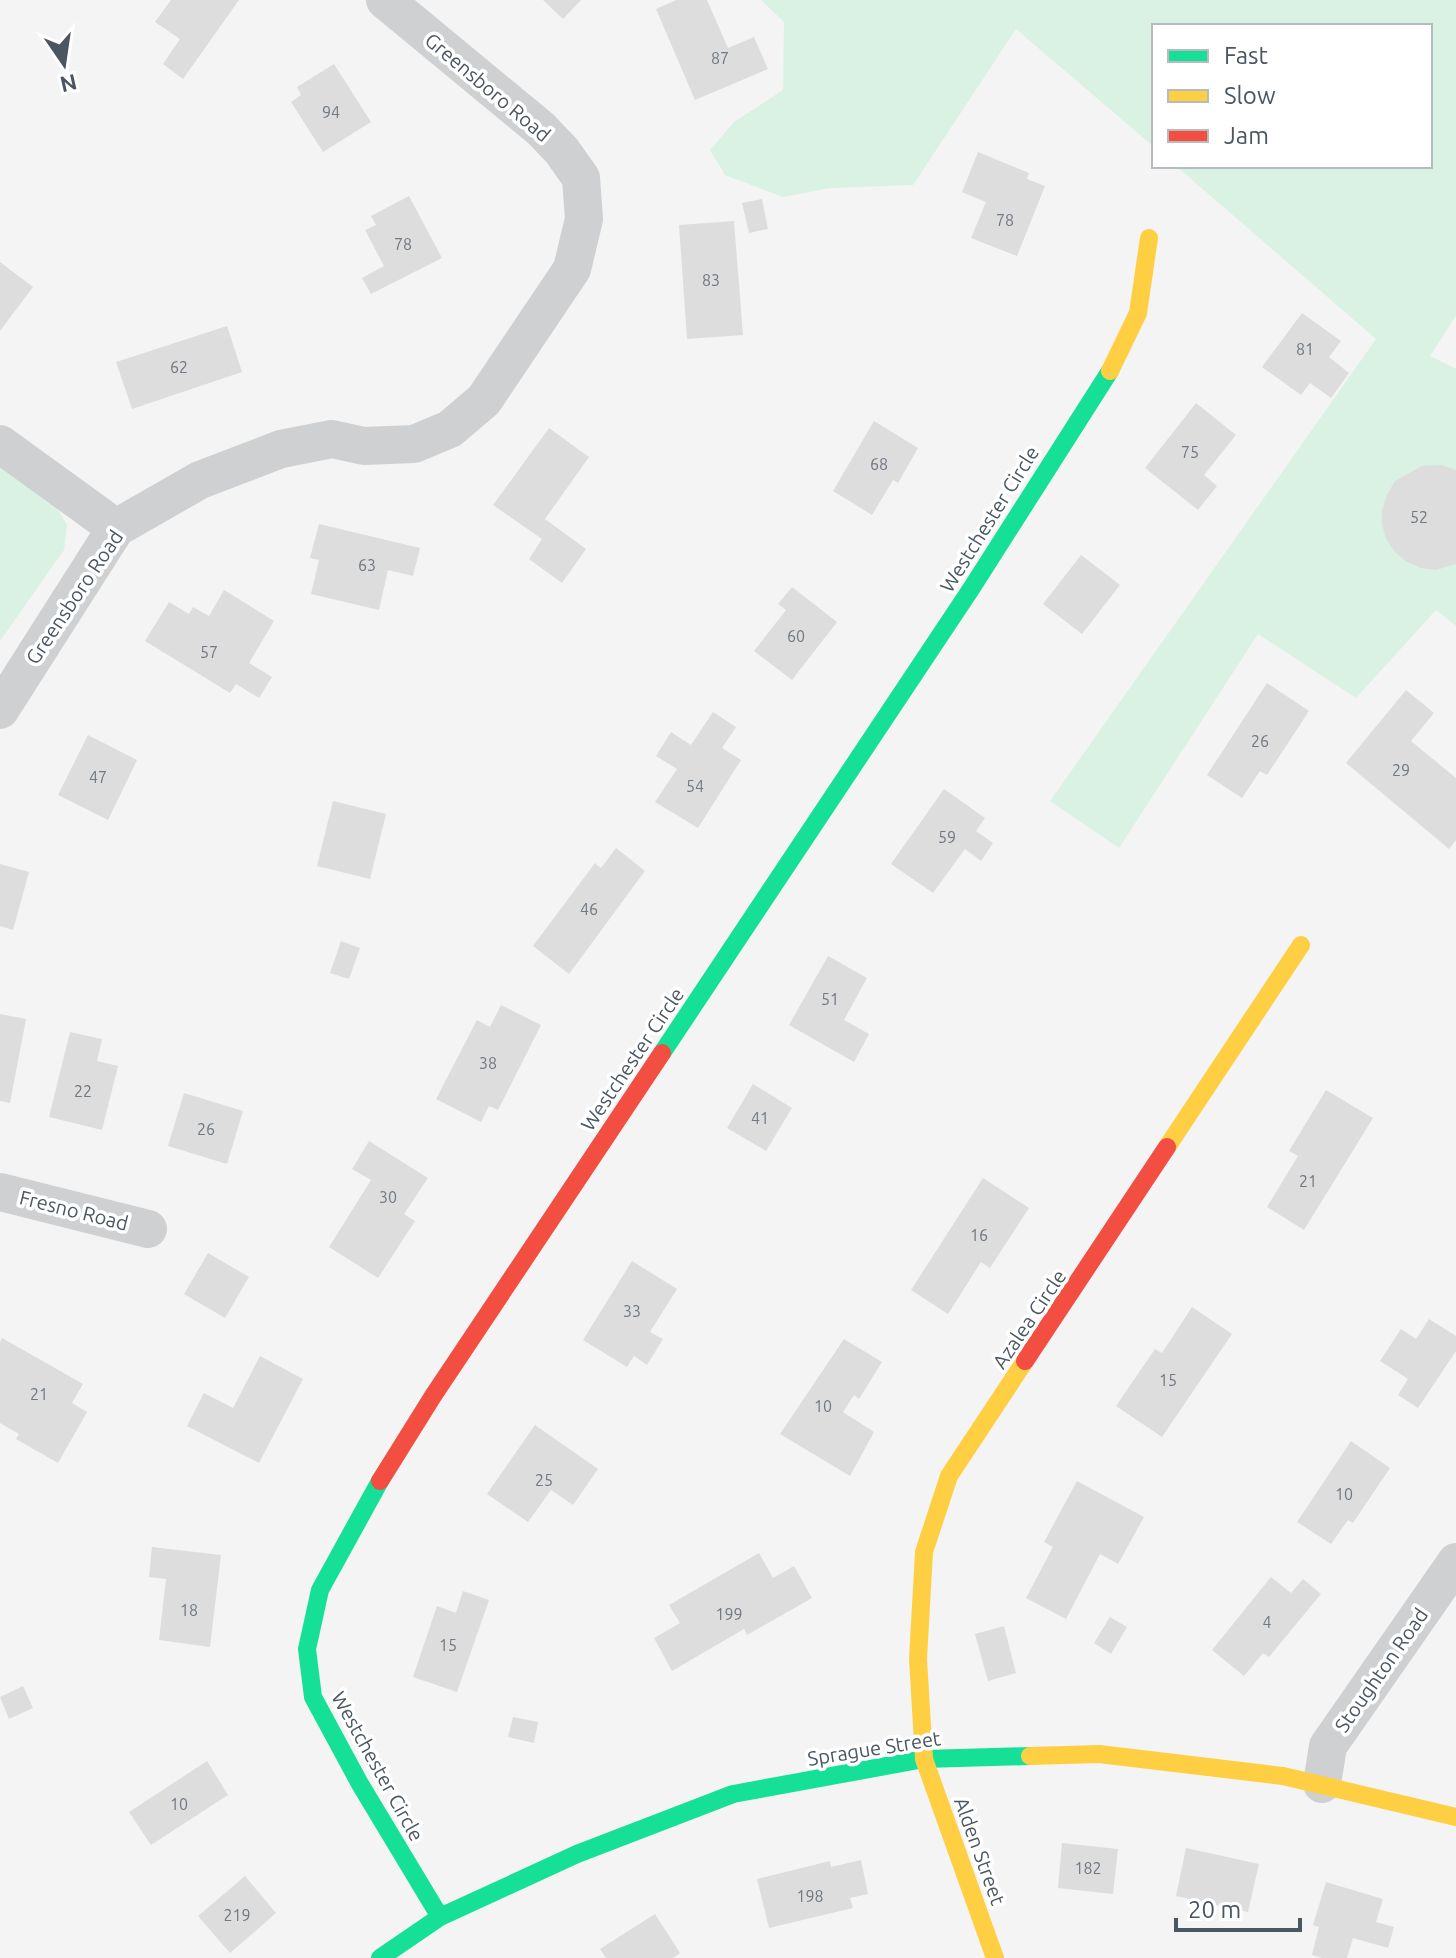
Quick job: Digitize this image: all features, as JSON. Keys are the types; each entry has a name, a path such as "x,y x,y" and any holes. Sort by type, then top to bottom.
{"street":[{"name":"Greensboro Road","path":"0,710 116,528 200,480 281,449 332,439 364,446 414,444 450,429 484,400 572,269 584,219 581,178 541,129 385,0"},
{"name":"Westchester Circle","path":"440,1917 360,1784 313,1697 307,1649 320,1590 386,1469 425,1408 971,589 1117,359 1138,313 1149,238"},
{"path":"0,444 116,528"},
{"name":"Azalea Circle","path":"924,1759 918,1659 924,1552 949,1476 1301,945"},
{"name":"Fresno Road","path":"0,1192 148,1229"},
{"name":"Stoughton Road","path":"1322,1784 1328,1746 1456,1562"},
{"name":"Sprague Street","path":"380,1958 440,1917 577,1854 733,1794 924,1759 1099,1754 1283,1776 1456,1817"},
{"name":"Alden Street","path":"924,1759 995,1958"}],"green space":[{"path":"761,0 1456,0 1456,316 1430,356 1456,369 1456,626 1436,610 1356,698 1258,634 1119,848 1050,801 1376,339 1178,168 1432,168 1432,24 1152,24 1152,145 1016,29 913,185 830,188 783,197 725,175 710,150 734,122 783,90 784,22"},
{"path":"0,467 57,508 67,525 64,550 0,641"}],"building":[{"path":"171,0 239,0 183,79 163,64 180,39 155,22"},
{"path":"543,0 581,0 563,19"},
{"path":"676,0 707,0 728,48 754,37 768,69 695,100 656,9"},
{"path":"334,64 371,122 323,152 291,102 301,95 297,87"},
{"path":"978,152 1029,173 1027,179 1045,186 1017,256 971,238 986,202 962,192"},
{"path":"409,196 442,258 371,294 362,278 384,266 365,230 376,225 371,216"},
{"path":"762,199 768,229 749,233 742,203"},
{"path":"734,221 743,335 687,339 679,225"},
{"path":"0,262 33,287 0,331"},
{"path":"1302,313 1341,341 1329,357 1349,373 1331,398 1310,383 1301,395 1262,367"},
{"path":"227,326 242,372 132,409 116,362"},
{"path":"1196,403 1236,435 1204,475 1217,486 1198,510 1145,468"},
{"path":"874,421 918,448 898,483 893,480 872,515 833,491"},
{"path":"549,428 589,457 545,519 586,549 562,583 529,559 542,539 493,505"},
{"path":"1442,465 1456,470 1456,564 1436,570 1407,562 1395,552 1386,539 1382,510 1395,481 1422,466"},
{"path":"319,524 420,548 413,576 388,570 379,610 311,594 319,560 310,558"},
{"path":"1081,555 1120,585 1082,634 1043,604"},
{"path":"792,587 837,622 792,680 754,651 786,610 778,604"},
{"path":"224,590 274,621 249,663 272,677 259,698 236,684 230,693 145,641 169,602 189,614 193,607 209,616"},
{"path":"1267,683 1309,711 1267,775 1260,771 1242,798 1207,775"},
{"path":"1406,690 1434,713 1411,741 1456,778 1456,840 1449,849 1346,763"},
{"path":"713,712 736,727 722,748 741,760 698,828 655,802 677,769 656,756 671,732 691,745"},
{"path":"88,735 137,760 108,820 58,795"},
{"path":"944,789 985,818 976,831 993,843 981,861 965,849 933,893 891,864"},
{"path":"333,801 386,814 370,879 317,866"},
{"path":"616,848 645,871 569,974 533,946 595,863 601,868"},
{"path":"0,864 29,872 13,930 0,926"},
{"path":"341,941 360,948 349,979 330,973"},
{"path":"828,956 867,978 844,1020 869,1034 854,1062 789,1025"},
{"path":"501,1005 541,1025 498,1110 489,1106 481,1122 436,1099 477,1020 490,1027"},
{"path":"0,1014 26,1019 10,1103 0,1101"},
{"path":"70,1032 102,1039 97,1061 118,1066 102,1130 49,1117"},
{"path":"753,1084 792,1108 766,1151 727,1128"},
{"path":"1326,1090 1373,1118 1304,1230 1267,1207 1298,1156 1289,1151"},
{"path":"184,1093 243,1111 227,1164 168,1146"},
{"path":"369,1141 428,1178 404,1214 415,1221 378,1278 329,1247 371,1180 352,1169"},
{"path":"983,1178 1029,1208 990,1268 981,1262 948,1314 911,1290"},
{"path":"208,1253 249,1277 225,1318 184,1294"},
{"path":"632,1261 677,1289 650,1332 663,1339 647,1365 634,1356 627,1367 583,1340"},
{"path":"1192,1307 1232,1334 1162,1437 1116,1406 1155,1349 1162,1353"},
{"path":"1429,1319 1456,1336 1456,1351 1418,1408 1398,1395 1408,1379 1380,1361 1401,1329 1416,1339"},
{"path":"2,1338 83,1384 72,1403 87,1412 58,1463 16,1439 19,1434 0,1423"},
{"path":"844,1339 882,1362 859,1399 854,1395 843,1412 874,1432 850,1476 780,1434"},
{"path":"260,1356 303,1379 259,1463 187,1426 204,1393 233,1408"},
{"path":"535,1425 598,1469 573,1505 551,1490 528,1522 487,1494"},
{"path":"1351,1441 1390,1468 1353,1523 1348,1520 1331,1544 1297,1522"},
{"path":"1077,1481 1144,1517 1118,1564 1100,1554 1066,1619 1026,1598 1053,1547 1044,1542"},
{"path":"152,1547 221,1555 210,1647 159,1640 166,1579 149,1577"},
{"path":"759,1553 773,1578 794,1566 812,1598 747,1635 744,1629 672,1671 654,1638 680,1623 669,1605"},
{"path":"1271,1577 1291,1593 1303,1579 1321,1594 1269,1657 1263,1653 1244,1676 1212,1650"},
{"path":"463,1591 489,1600 457,1692 413,1677 437,1606 456,1613"},
{"path":"1110,1617 1127,1627 1111,1654 1094,1643"},
{"path":"1004,1626 1016,1673 988,1681 975,1634"},
{"path":"23,1686 33,1708 9,1719 0,1697"},
{"path":"513,1717 538,1722 534,1743 508,1737"},
{"path":"207,1761 228,1795 151,1845 129,1812"},
{"path":"1062,1843 1118,1849 1113,1894 1058,1888"},
{"path":"1186,1848 1259,1864 1248,1912 1176,1896"},
{"path":"861,1860 868,1894 850,1898 853,1908 769,1928 757,1879 830,1861 831,1867"},
{"path":"245,1876 276,1913 230,1953 198,1916"},
{"path":"1326,1882 1383,1899 1376,1922 1394,1927 1388,1948 1353,1938 1347,1958 1312,1955 1319,1927 1313,1925"},
{"path":"655,1914 680,1953 673,1958 606,1958 600,1949"}],"traffic: fast":[{"path":"662,1053 971,589 1110,371"},
{"path":"380,1481 320,1590 307,1649 313,1697 360,1784 440,1917"},
{"path":"380,1958 440,1917 577,1854 733,1794 924,1759 1030,1756"}],"traffic: slow":[{"path":"1110,371 1138,313 1149,238"},
{"path":"1167,1147 1301,945"},
{"path":"995,1958 924,1759 918,1659 924,1552 949,1476 1025,1361"},
{"path":"1030,1756 1099,1754 1283,1776 1456,1817"}],"traffic: jam":[{"path":"380,1481 433,1396 662,1053"},
{"path":"1025,1361 1167,1147"}]}
